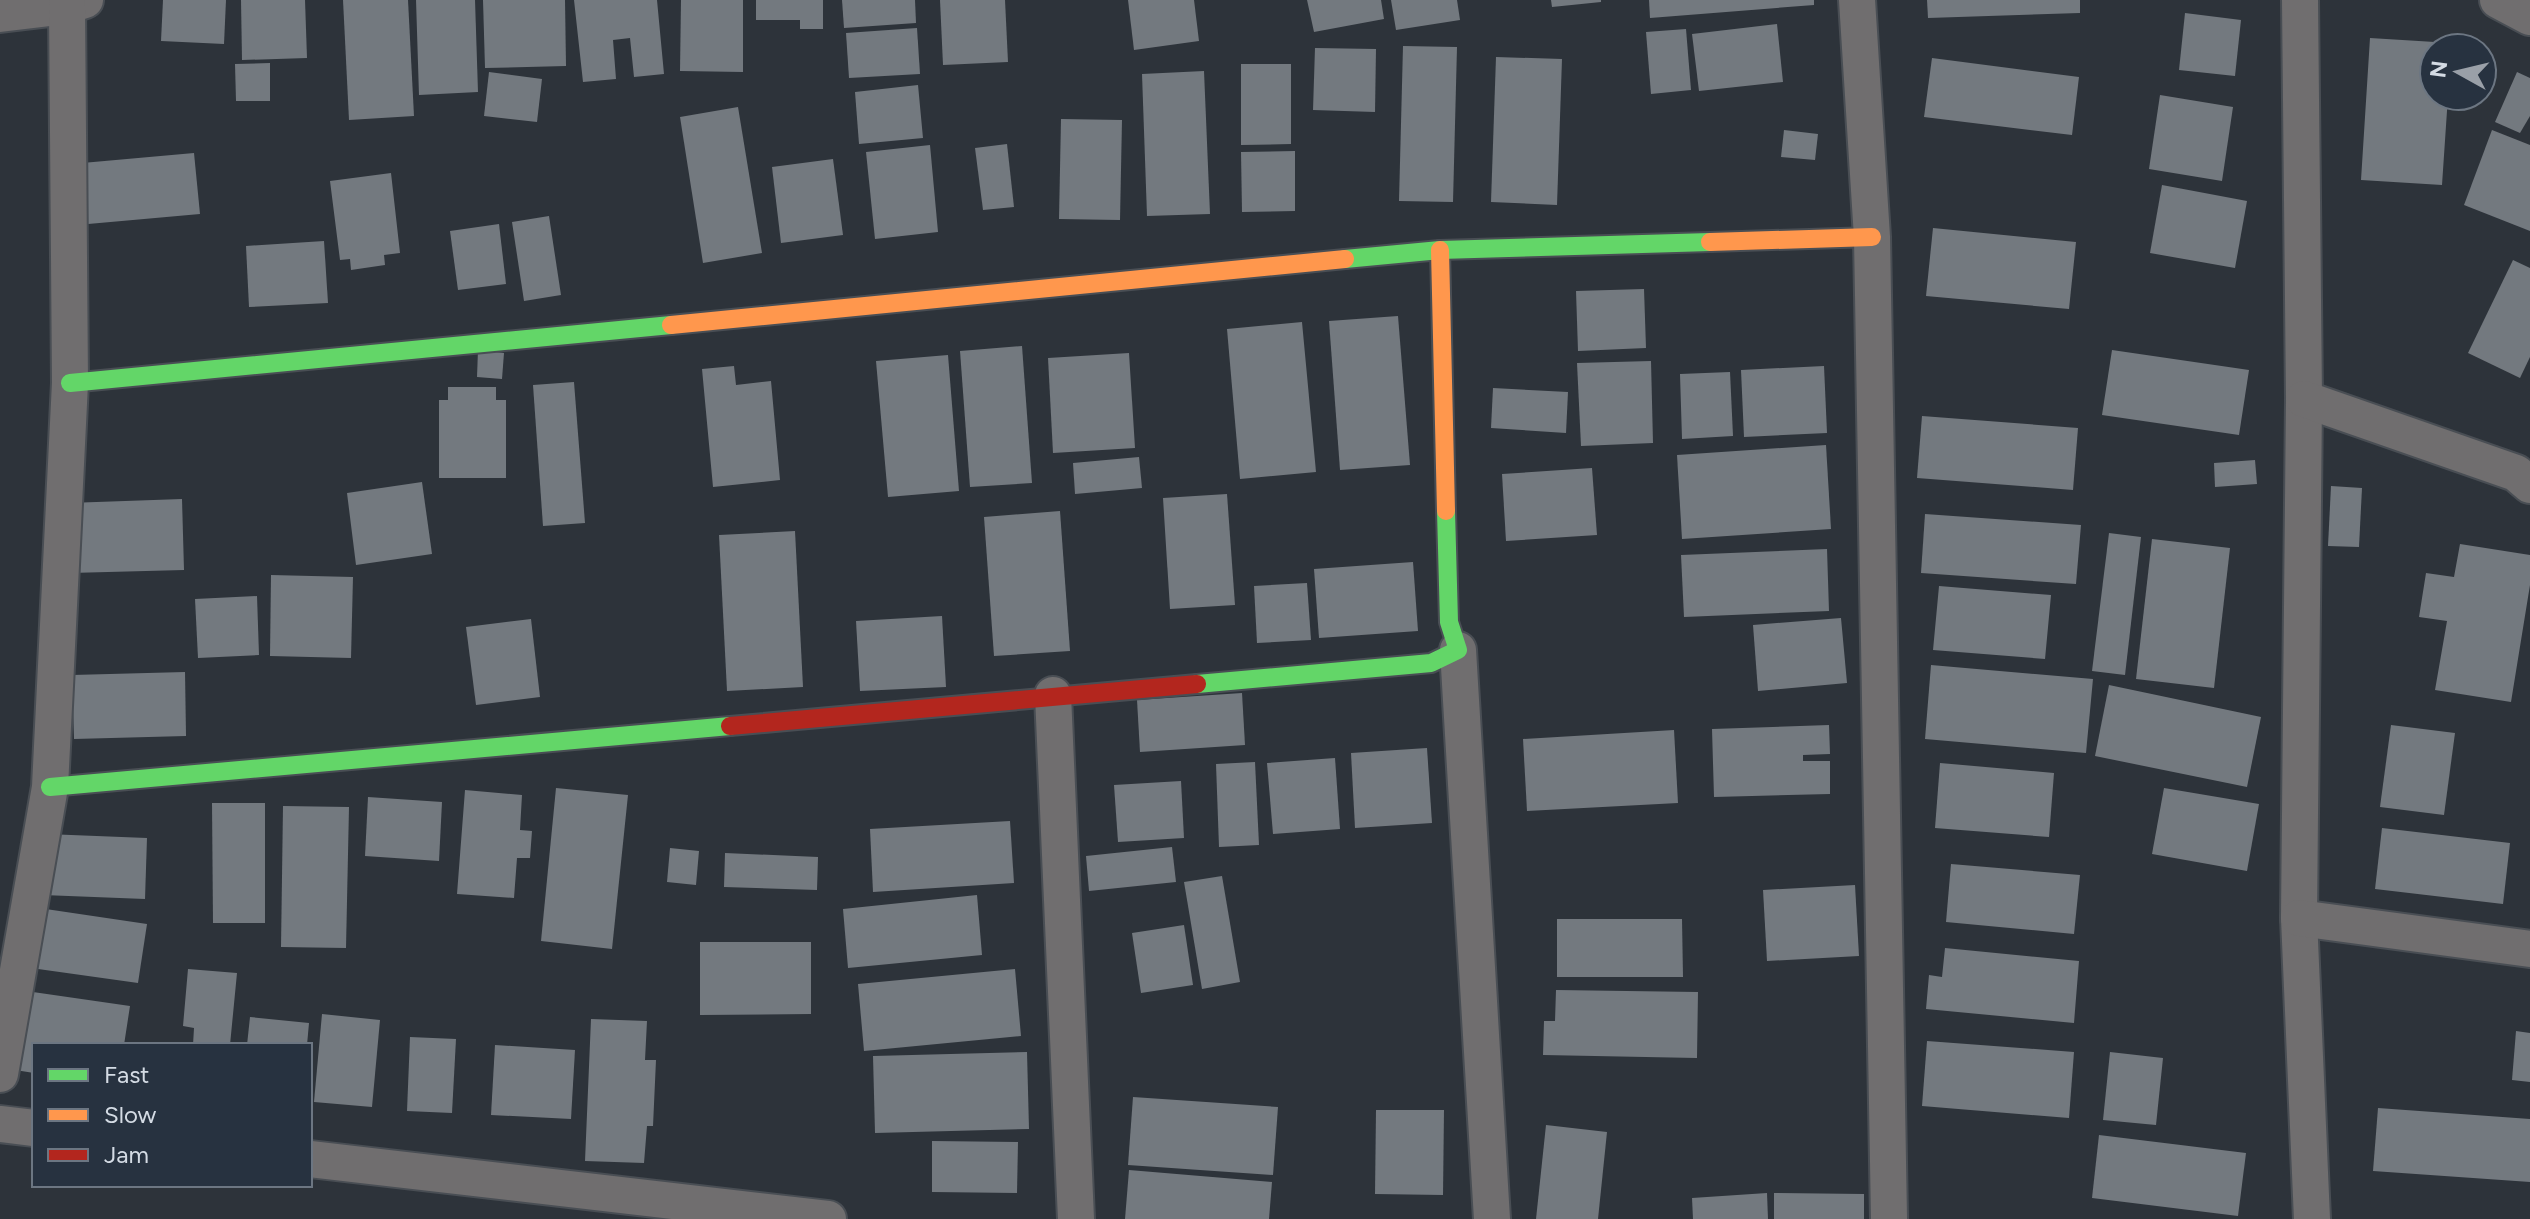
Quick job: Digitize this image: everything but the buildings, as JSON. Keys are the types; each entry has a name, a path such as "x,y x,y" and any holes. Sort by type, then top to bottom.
{"street":[{"path":"1857,0 1872,237 1889,1219"},
{"path":"2300,0 2304,399 2299,918 2312,1219"},
{"path":"2498,0 2530,17"},
{"path":"0,14 76,3 70,383 50,787 0,1074"},
{"path":"70,383 1440,250 1872,237"},
{"path":"1440,250 1449,622 1458,650 1492,1219"},
{"path":"2304,399 2516,473 2530,485"},
{"path":"50,787 1431,663 1458,650"},
{"path":"1053,695 1076,1219"},
{"path":"2299,918 2530,949"},
{"path":"0,1124 32,1128"},
{"path":"312,1159 828,1219"}],"traffic: fast":[{"path":"1345,259 1440,250 1710,242"},
{"path":"70,383 671,325"},
{"path":"1197,684 1431,663 1458,650 1449,622 1446,511"},
{"path":"50,787 730,726"}],"traffic: slow":[{"path":"1710,242 1872,237"},
{"path":"1440,250 1446,511"},
{"path":"671,325 1345,259"}],"traffic: jam":[{"path":"730,726 1197,684"}]}
